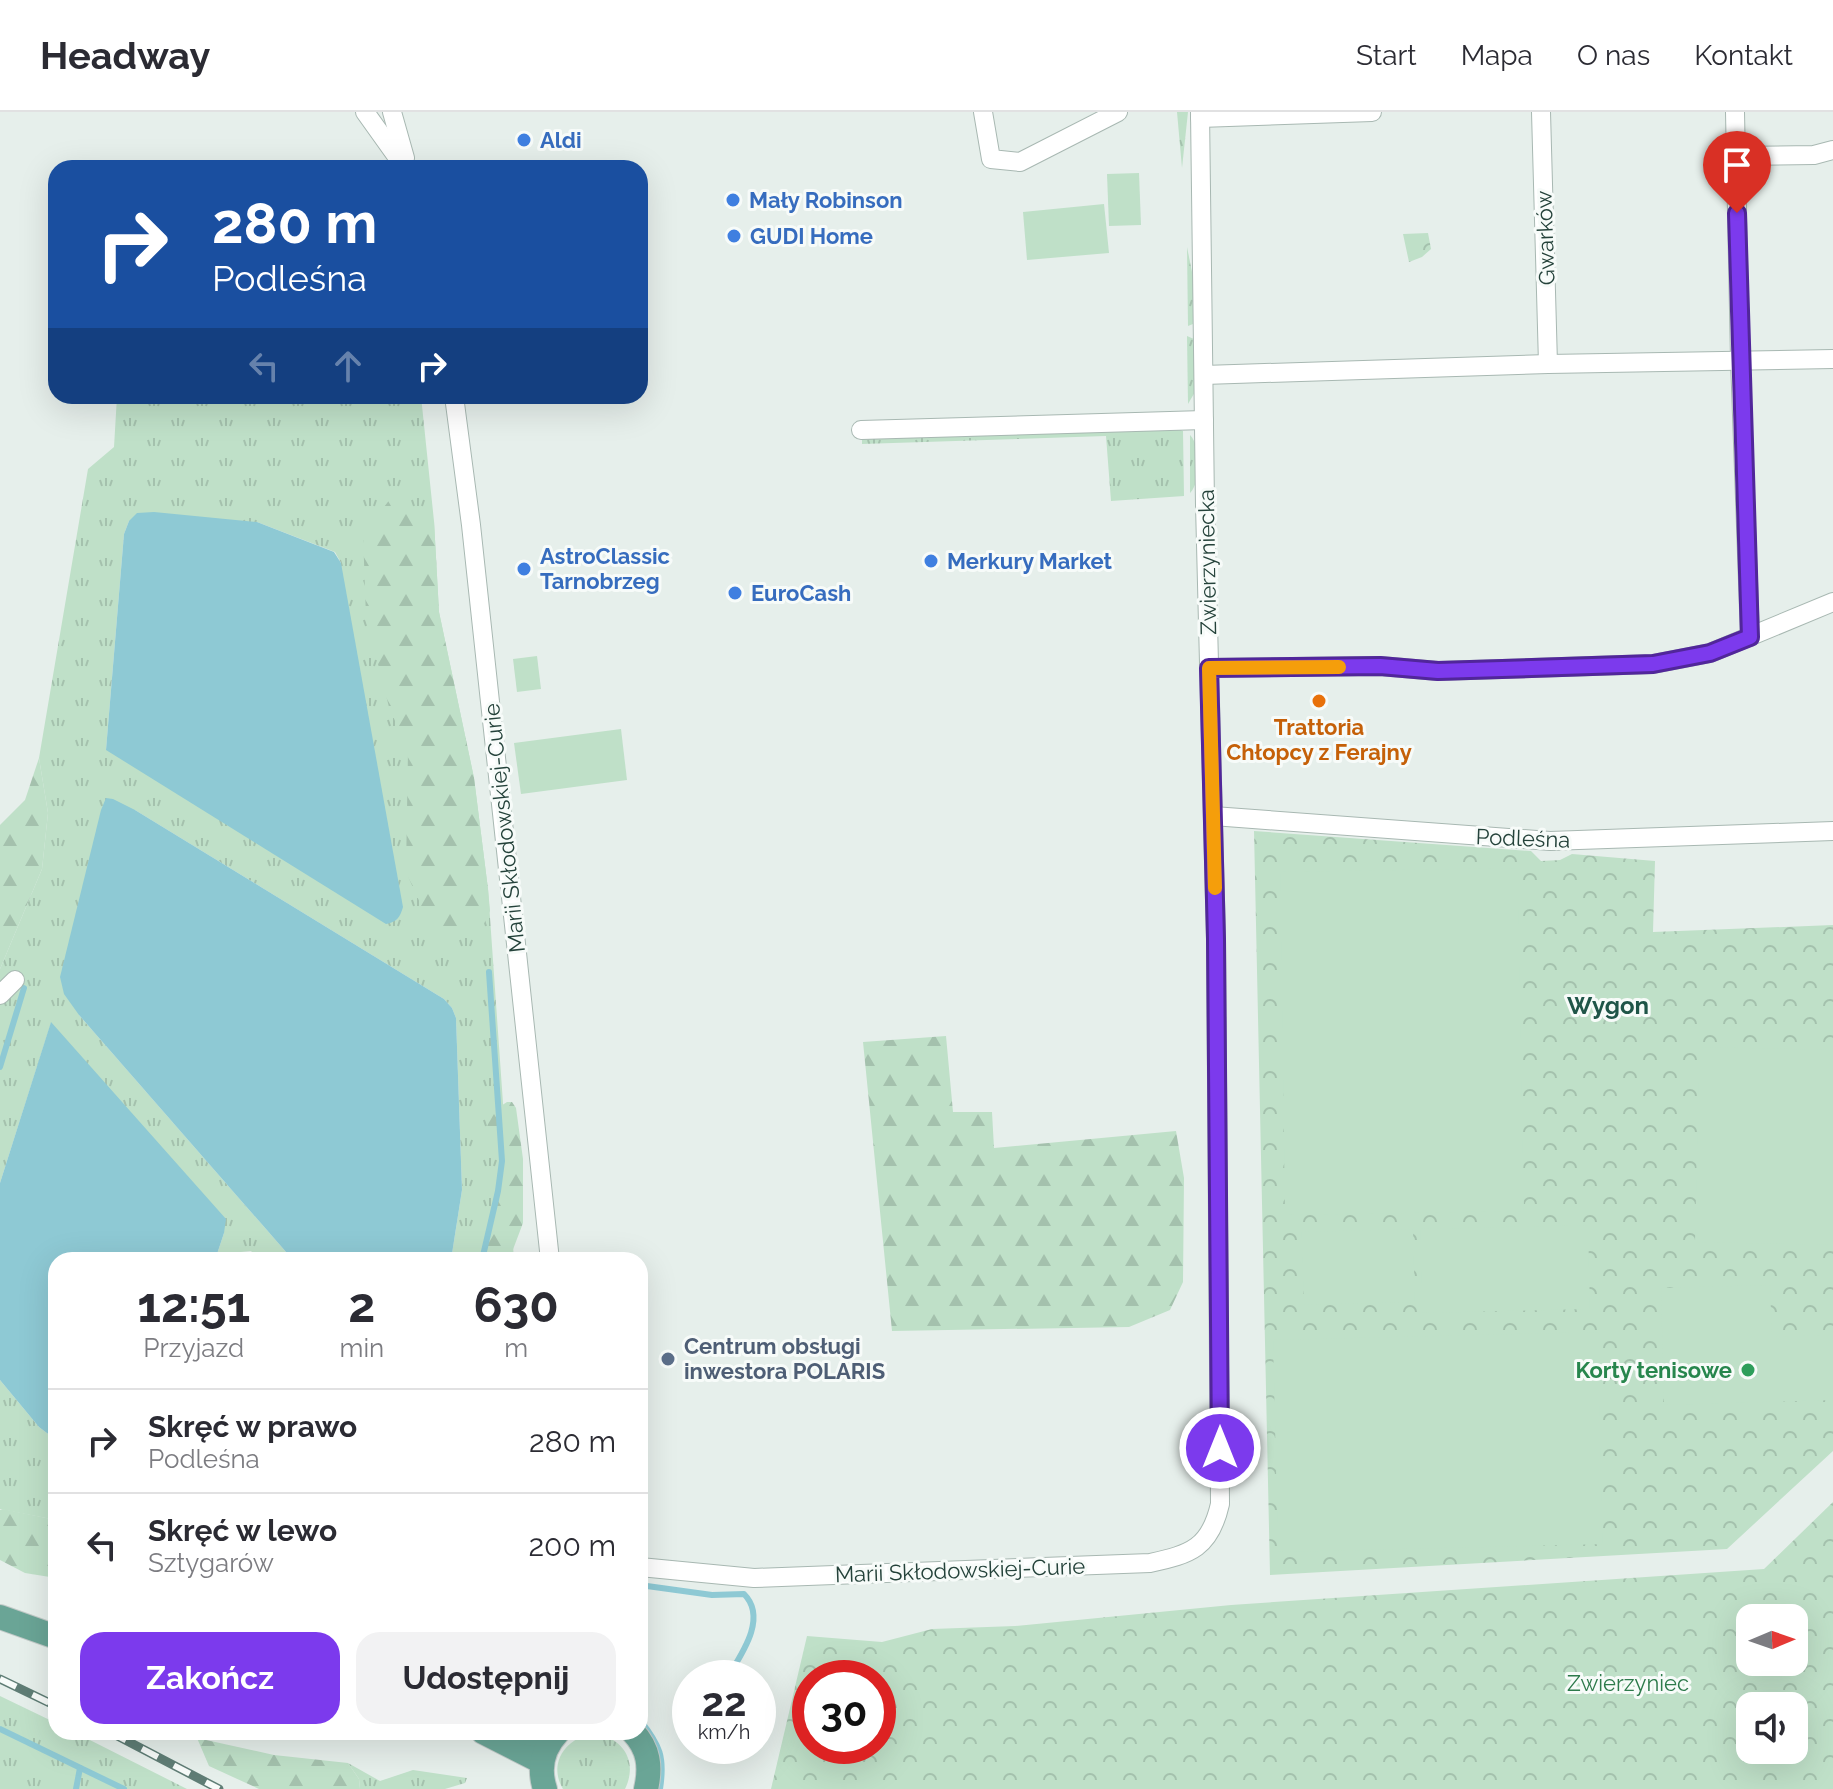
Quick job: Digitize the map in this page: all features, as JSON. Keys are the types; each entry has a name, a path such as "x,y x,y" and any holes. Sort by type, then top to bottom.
{"main road":[{"path":"0,1617 48,1634"},
{"path":"499,1740 542,1762"},
{"path":"545,1789 542,1762 553,1740"},
{"path":"639,1740 649,1762 646,1789"}],"street":[{"path":"365,112 400,160"},
{"path":"392,112 404,160"},
{"path":"983,112 991,159 1020,162 1118,112"},
{"path":"1200,115 1372,112"},
{"name":"Gwarków","path":"1541,112 1548,364"},
{"path":"1735,112 1750,637"},
{"name":"Zwierzyniecka","path":"1188,1553 1208,1538 1220,1504 1220,1219 1200,115"},
{"path":"1737,156 1814,155 1833,150"},
{"path":"1204,375 1833,359"},
{"name":"Marii Skłodowskiej-Curie","path":"455,404 471,525 549,1252"},
{"path":"861,430 1204,420"},
{"path":"1209,668 1380,666 1438,671 1653,664 1710,653 1833,602"},
{"name":"Podleśna","path":"1213,816 1550,841 1833,831"},
{"path":"0,995 15,980"},
{"name":"Marii Skłodowskiej-Curie","path":"648,1568 731,1578 1122,1565 1150,1563 1188,1553"}],"green space":[{"path":"1177,112 1188,112 1182,168"},
{"path":"1139,173 1141,225 1109,226 1107,174"},
{"path":"1104,204 1109,253 1027,260 1023,212"},
{"path":"1428,233 1431,249 1409,262 1403,234"},
{"path":"1187,247 1193,277 1193,324 1188,326"},
{"path":"1187,336 1194,339 1195,392 1188,404"},
{"path":"117,404 422,404 434,521 439,612 474,778 488,889 513,1252 452,1252 462,1190 456,1018 452,1008 444,999 135,810 79,1015 286,1252 218,1252 224,1233 51,1023 0,1183 0,969 42,869 48,813 39,758 88,469 114,447","holes":["129,521 257,522 335,552 341,563 106,750 124,534"]},
{"path":"1183,431 1184,496 1111,501 1106,436 862,444 862,438"},
{"path":"1190,435 1196,447 1198,464 1196,481 1190,493"},
{"path":"391,498 434,521 439,612 474,778 488,889 490,911 481,930 431,927 406,872 408,751 389,707 366,617 363,534"},
{"path":"537,656 541,689 517,692 513,659"},
{"path":"621,729 627,780 521,794 514,743"},
{"path":"39,758 48,813 42,869 0,969 0,825 25,800"},
{"path":"1254,831 1531,851 1541,861 1560,860 1572,854 1655,861 1653,932 1833,925 1833,1451 1727,1549 1270,1575"},
{"path":"1518,868 1524,1211 1285,1215 1280,872"},
{"path":"946,1036 953,1112 992,1112 994,1148 1176,1131 1184,1178 1183,1282 1170,1310 1129,1327 892,1331 863,1042"},
{"path":"1699,1047 1833,1050 1833,1245 1695,1242"},
{"path":"507,1102 512,1102 516,1108 523,1159 523,1223 512,1252 478,1252 484,1230 501,1195 504,1163 484,1141 490,1113"},
{"path":"1588,1225 1590,1309 1422,1313 1420,1229"},
{"path":"1413,1229 1415,1302 1304,1305 1301,1232"},
{"name":"Korty tenisowe","path":"1770,1285 1772,1337 1833,1335 1833,1400 1664,1405 1661,1288"},
{"path":"1598,1332 1603,1544 1278,1552 1273,1340"},
{"path":"0,1380 48,1434 48,1518 0,1509"},
{"name":"Zwierzyniec","path":"1833,1502 1833,1789 771,1789 792,1700 792,1764 896,1764 896,1660 801,1660 807,1636 882,1642 932,1629 1015,1626 1231,1605 1764,1569"},
{"path":"0,1510 48,1518 48,1577 25,1573 0,1560"},
{"path":"0,1696 48,1719 48,1740 90,1740 187,1789 0,1789"},
{"path":"198,1740 274,1755 348,1763 359,1779 360,1789 259,1789 209,1766"},
{"path":"576,1740 614,1740 629,1761 629,1779 625,1789 563,1789 557,1769 562,1752"},
{"path":"348,1763 380,1781 413,1770 467,1778 465,1783 445,1789 360,1789 359,1779"}],"water":[{"path":"137,513 257,522 334,552 341,563 403,907 395,921 386,924 106,750 124,534 129,521"},
{"path":"106,798 135,810 444,999 452,1008 456,1018 462,1190 452,1252 286,1252 79,1015 64,994 60,977"},
{"path":"51,1022 226,1219 218,1252 48,1252 48,1434 0,1380 0,1183"}],"waterway":[{"path":"484,1252 502,1161 489,972"},
{"path":"0,1067 24,988"},
{"path":"648,1586 712,1595 744,1594 751,1604 753,1625 738,1660"},
{"path":"0,1729 124,1789"},
{"path":"648,1731 661,1760 660,1789"},
{"path":"76,1789 80,1768"}],"railway":[{"path":"0,1679 48,1702"},
{"path":"125,1740 219,1789"}],"slow traffic":[{"path":"1215,888 1209,668 1339,667"}],"place":[{"name":"Aldi","path":"524,140"},
{"name":"Mały Robinson","path":"733,200"},
{"name":"GUDI Home","path":"734,236"},
{"name":"Merkury Market","path":"931,561"},
{"name":"AstroClassic Tarnobrzeg","path":"524,569"},
{"name":"EuroCash","path":"735,593"},
{"name":"Trattoria Chłopcy z Ferajny","path":"1319,701"},
{"name":"Centrum obsługi inwestora POLARIS","path":"668,1359"},
{"name":"Korty tenisowe","path":"1748,1370"}],"district":[{"name":"Wygon","path":"1608,1005"}],"route":[{"path":"1220,1448 1220,1219 1209,668 1380,666 1438,671 1653,664 1710,653 1750,637 1737,213"}]}
